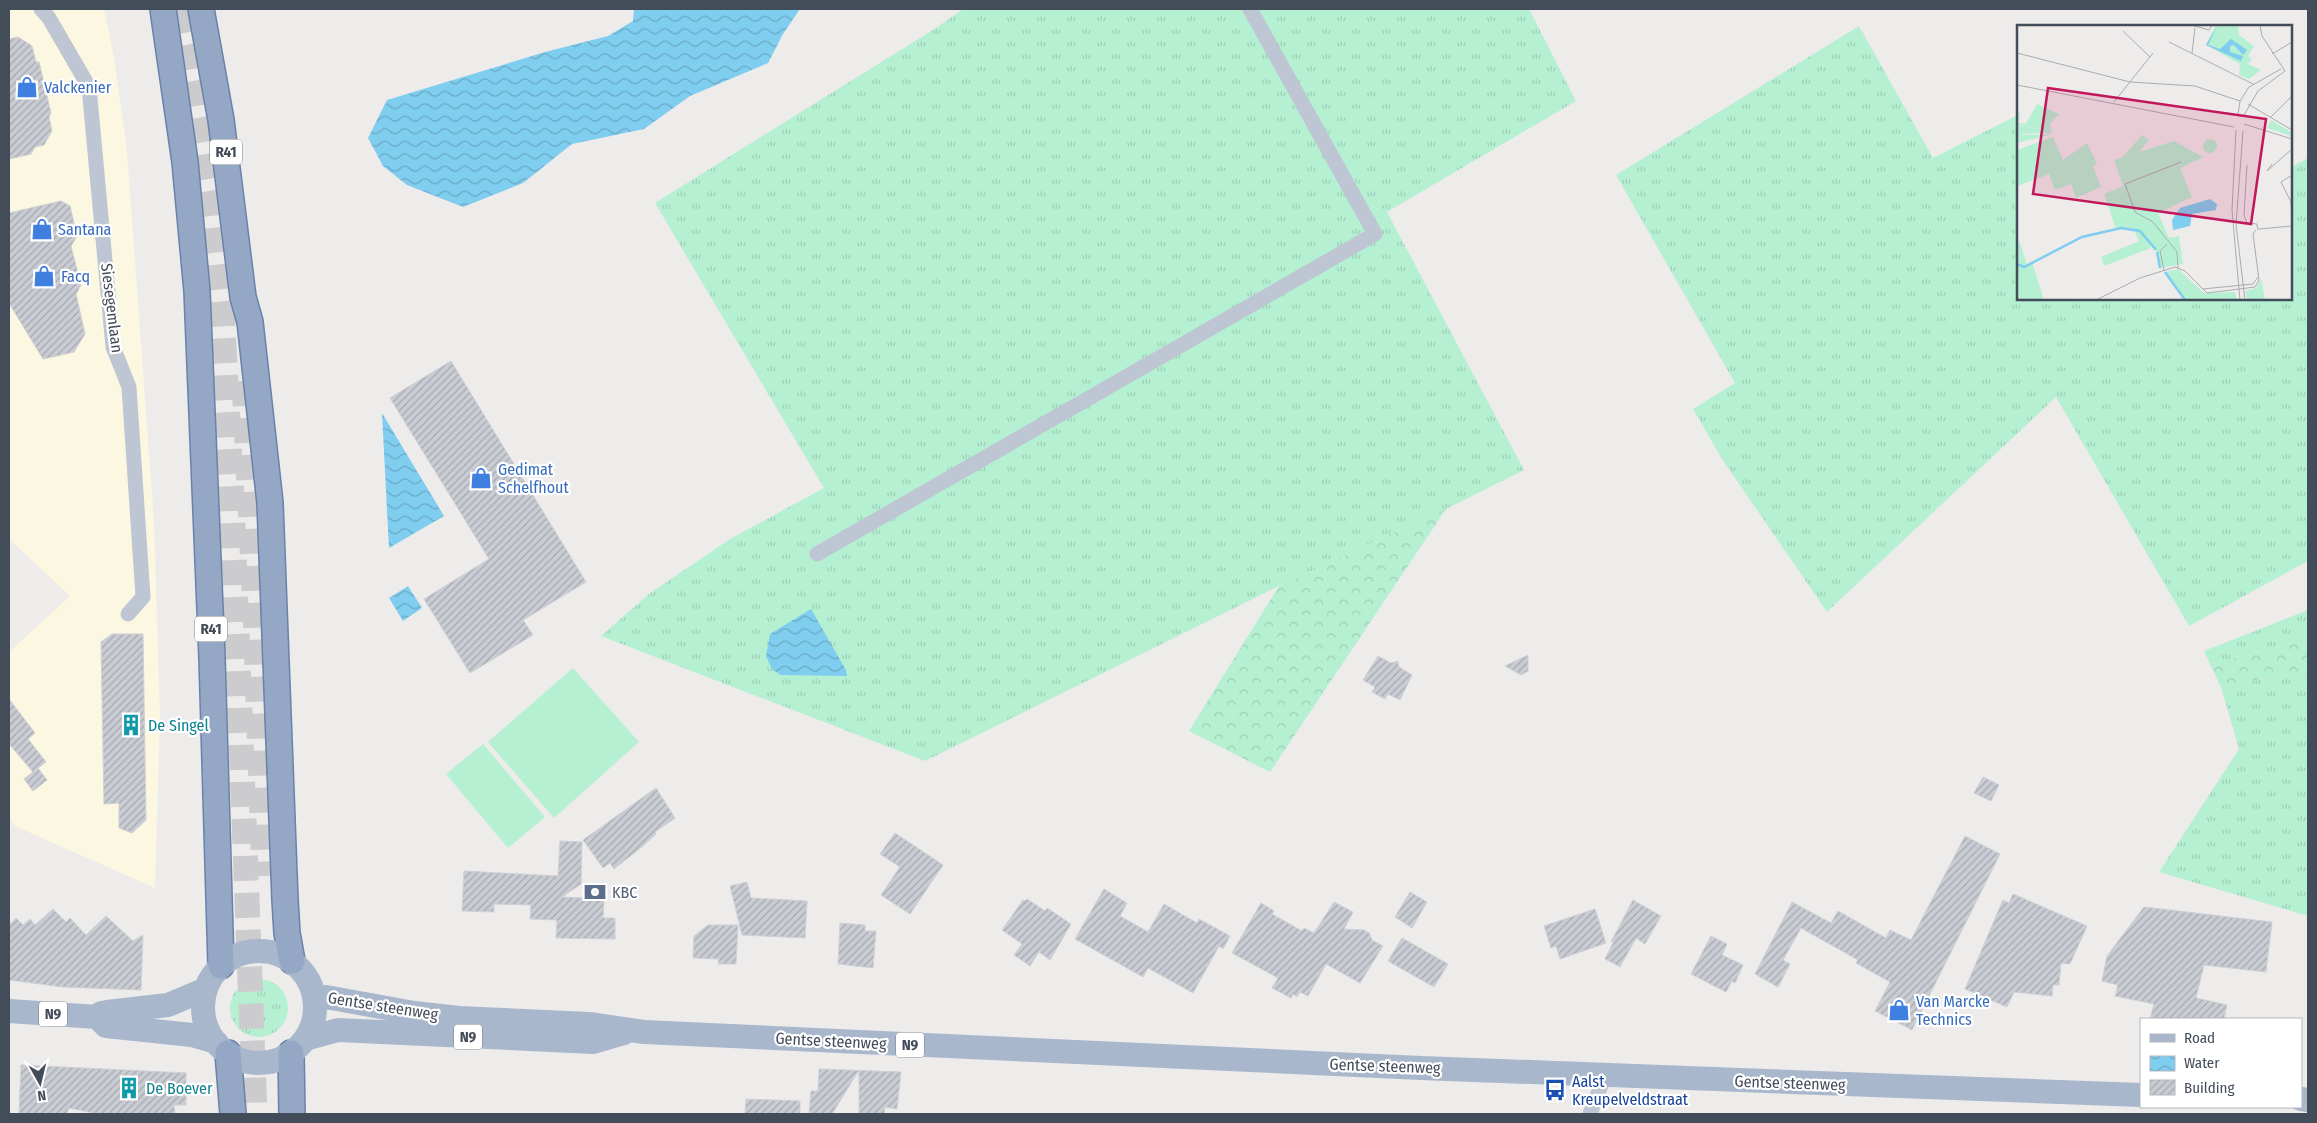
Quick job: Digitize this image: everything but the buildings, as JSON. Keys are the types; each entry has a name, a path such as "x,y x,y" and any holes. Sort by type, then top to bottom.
{"highway":[{"name":"R41","path":"163,9 185,162 197,291 213,668 222,966"},
{"name":"R41","path":"200,9 221,120 243,297 250,322 270,504 285,908 292,961"},
{"path":"292,1114 298,1046"},
{"path":"222,1048 233,1114"}],"main road":[{"path":"222,1048 210,1033 204,1011 206,989 222,966 234,957 256,952 278,954 292,961 309,980 315,995 313,1024 298,1046"},
{"name":"N9","path":"97,1018 101,1013 168,1006 206,989"},
{"name":"Gentse steenweg","path":"315,995 450,1017 590,1024 630,1031 1605,1075 2140,1095"},
{"name":"N9","path":"9,1011 97,1018 106,1026 192,1035 222,1048 243,1060 260,1063 276,1060 298,1046"},
{"name":"Gentse steenweg","path":"298,1046 338,1030 593,1042 630,1031"}],"street":[{"name":"Siesegemlaan","path":"41,9 49,18 89,87 113,347 129,387 143,597 128,614"},
{"path":"817,554 1375,234 1250,9"},
{"path":"1590,1114 1605,1075"}],"shaded area":[{"path":"9,9 104,9 114,57 127,151 154,522 160,718 155,888 15,826 9,818 9,652 70,596 9,539"}],"green space":[{"path":"963,9 1529,9 1576,101 1387,212 1524,470 1446,509 1279,586 925,761 601,636 649,594 730,539 824,488 655,203 936,28"},
{"path":"1859,26 1933,158 2017,116 2017,300 2292,300 2292,166 2308,158 2308,561 2189,626 2056,397 1827,612 1722,459 1693,409 1735,383 1616,175"},
{"path":"1446,509 1270,772 1189,731 1279,586"},
{"path":"2308,610 2308,640 2210,664 2204,651"},
{"path":"2308,640 2308,679 2264,679 2221,687 2210,664"},
{"path":"573,668 639,742 554,818 488,742"},
{"path":"2288,676 2308,679 2308,916 2159,872 2239,749 2221,687 2247,681"},
{"path":"483,744 545,817 508,848 446,774"},
{"path":"259,979 270,981 280,987 286,997 288,1008 286,1019 280,1029 270,1035 259,1037 248,1035 238,1029 232,1019 230,1008 232,997 238,987 248,981"}],"water":[{"path":"634,9 800,9 783,34 768,63 690,96 644,129 572,144 523,183 463,207 407,185 383,166 368,138 387,100 545,52 608,36 633,21"},
{"path":"382,413 444,516 389,548"},
{"path":"408,586 422,608 403,621 389,598"},
{"path":"811,609 846,670 847,676 781,675 772,669 766,656 770,634"}],"tunnel":[{"path":"176,9 210,197 222,309 232,499 255,1114"},
{"path":"244,381 255,609 264,876"}],"place":[{"name":"Valckenier","path":"27,87"},
{"name":"Santana","path":"42,229"},
{"name":"Facq","path":"44,276"},
{"name":"Gedimat Schelfhout","path":"481,478"},
{"name":"De Singel","path":"131,725"},
{"name":"KBC","path":"595,892"},
{"name":"Van Marcke Technics","path":"1899,1010"},
{"name":"De Boever","path":"129,1088"},
{"name":"Aalst Kreupelveldstraat","path":"1555,1090"}]}
